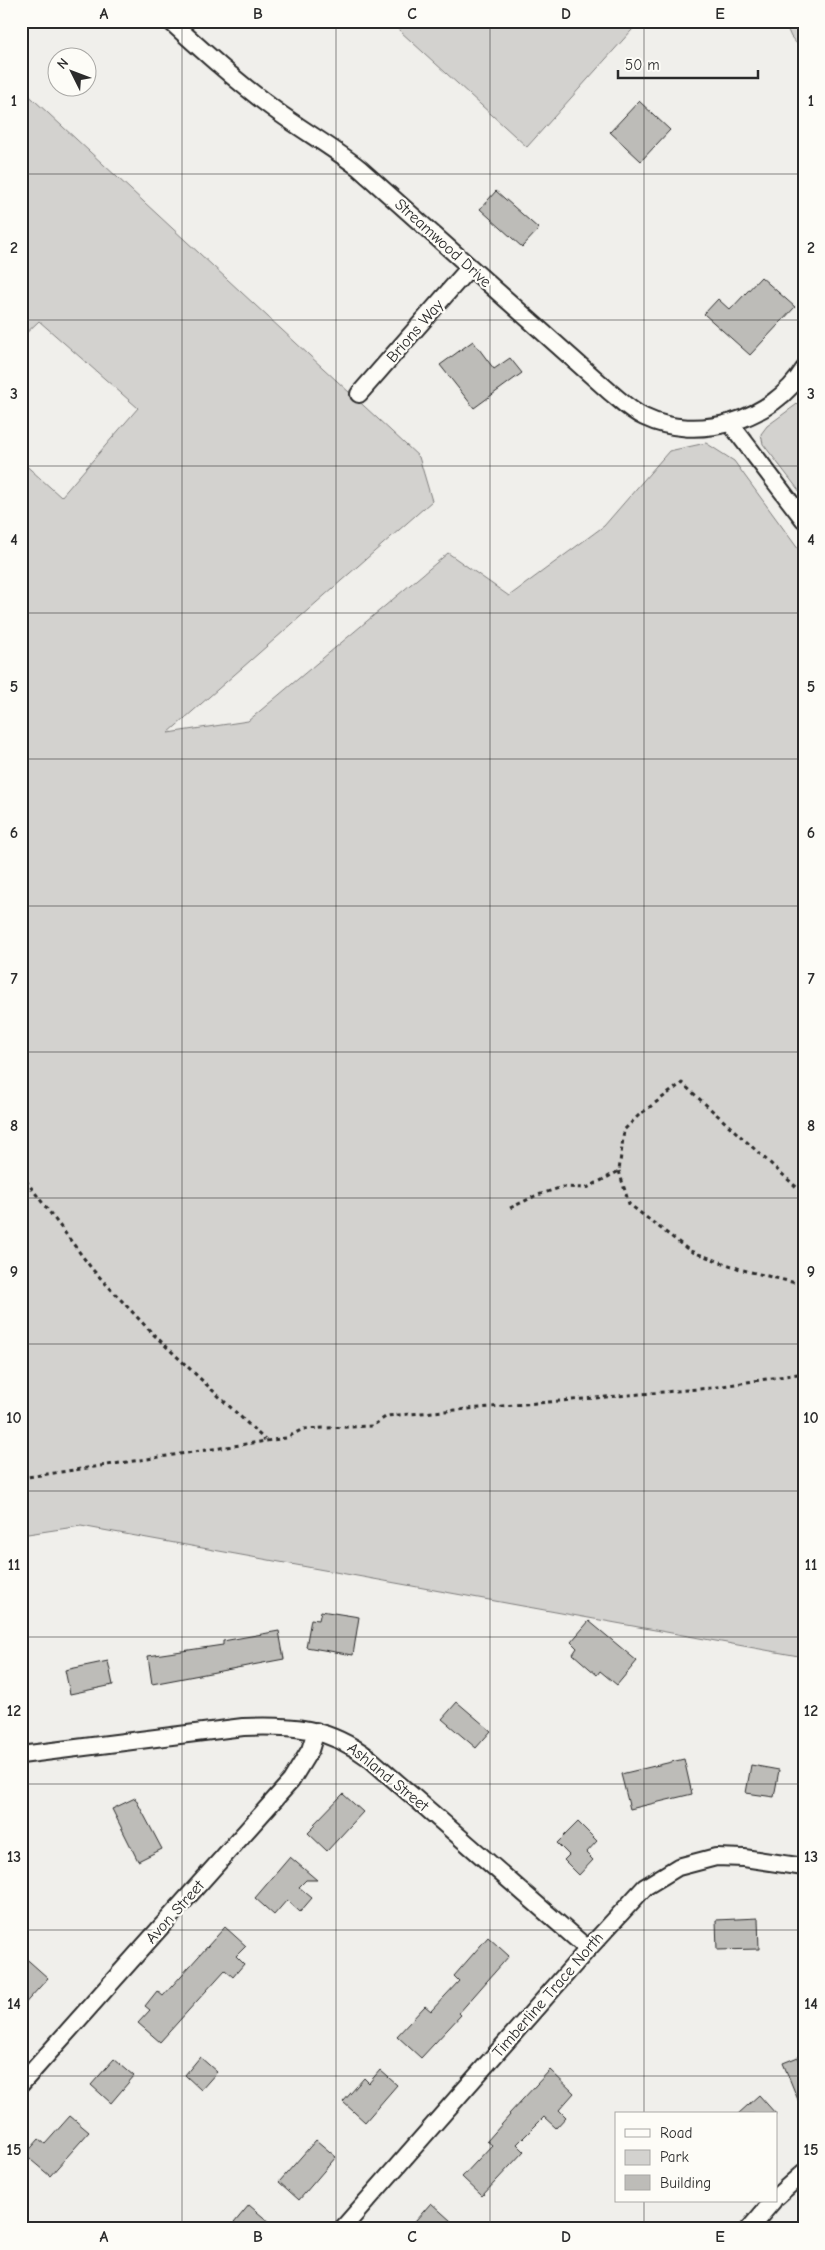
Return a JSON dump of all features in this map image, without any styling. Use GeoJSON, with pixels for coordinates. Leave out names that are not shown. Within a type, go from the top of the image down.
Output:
{"type":"FeatureCollection","features":[{"type":"Feature","properties":{"kind":"street","name":"Streamwood Drive"},"geometry":{"type":"LineString","coordinates":[[170,21],[232,78],[359,168],[628,407],[645,417],[676,427],[707,428],[730,423],[759,411],[778,397],[804,369]]}},
{"type":"Feature","properties":{"kind":"street","name":"Brions Way"},"geometry":{"type":"LineString","coordinates":[[359,394],[470,267]]}},
{"type":"Feature","properties":{"kind":"street"},"geometry":{"type":"LineString","coordinates":[[730,423],[804,520]]}},
{"type":"Feature","properties":{"kind":"street","name":"Ashland Street"},"geometry":{"type":"LineString","coordinates":[[21,1756],[243,1727],[278,1726],[316,1731],[335,1736],[352,1745],[369,1758],[588,1949]]}},
{"type":"Feature","properties":{"kind":"street","name":"Avon Street"},"geometry":{"type":"LineString","coordinates":[[21,2084],[292,1781],[310,1750],[316,1731]]}},
{"type":"Feature","properties":{"kind":"street","name":"Timberline Trace North"},"geometry":{"type":"LineString","coordinates":[[342,2229],[588,1949],[645,1887],[678,1867],[696,1861],[728,1857],[804,1866]]}},
{"type":"Feature","properties":{"kind":"street"},"geometry":{"type":"LineString","coordinates":[[778,2195],[804,2172]]}},
{"type":"Feature","properties":{"kind":"street"},"geometry":{"type":"LineString","coordinates":[[749,2229],[772,2202]]}},
{"type":"Feature","properties":{"kind":"path"},"geometry":{"type":"LineString","coordinates":[[804,1194],[682,1083],[639,1115],[624,1130],[619,1171],[629,1204],[690,1251],[743,1270],[804,1285]]}},
{"type":"Feature","properties":{"kind":"path"},"geometry":{"type":"LineString","coordinates":[[510,1208],[535,1196],[562,1188],[587,1188],[619,1171]]}},
{"type":"Feature","properties":{"kind":"path"},"geometry":{"type":"LineString","coordinates":[[21,1174],[92,1269],[153,1334],[265,1441]]}},
{"type":"Feature","properties":{"kind":"path"},"geometry":{"type":"LineString","coordinates":[[21,1478],[286,1438],[302,1429],[372,1426],[387,1416],[710,1388],[804,1373]]}},
{"type":"Feature","properties":{"kind":"green space"},"geometry":{"type":"Polygon","coordinates":[[[389,21],[640,21],[527,147],[389,21]]]}},
{"type":"Feature","properties":{"kind":"green space"},"geometry":{"type":"Polygon","coordinates":[[[784,21],[804,21],[804,52],[791,37],[784,21]]]}},
{"type":"Feature","properties":{"kind":"green space"},"geometry":{"type":"Polygon","coordinates":[[[21,88],[419,457],[432,501],[168,733],[248,721],[448,553],[509,596],[604,526],[669,451],[706,443],[734,461],[804,557],[804,1657],[81,1526],[21,1535],[21,461],[61,497],[138,408],[39,321],[21,338],[21,88]]]}},
{"type":"Feature","properties":{"kind":"green space"},"geometry":{"type":"Polygon","coordinates":[[[804,399],[804,497],[763,444],[761,434],[767,426],[804,399]]]}},
{"type":"Feature","properties":{"kind":"building"},"geometry":{"type":"Polygon","coordinates":[[[639,101],[670,130],[641,161],[610,132],[639,101]]]}},
{"type":"Feature","properties":{"kind":"building"},"geometry":{"type":"Polygon","coordinates":[[[496,191],[539,229],[522,247],[480,209],[496,191]]]}},
{"type":"Feature","properties":{"kind":"building"},"geometry":{"type":"Polygon","coordinates":[[[761,277],[795,307],[750,355],[704,314],[718,299],[730,310],[761,277]]]}},
{"type":"Feature","properties":{"kind":"building"},"geometry":{"type":"Polygon","coordinates":[[[473,341],[494,369],[510,358],[522,373],[474,408],[440,365],[473,341]]]}},
{"type":"Feature","properties":{"kind":"building"},"geometry":{"type":"Polygon","coordinates":[[[321,1611],[359,1617],[353,1655],[306,1647],[311,1619],[319,1620],[321,1611]]]}},
{"type":"Feature","properties":{"kind":"building"},"geometry":{"type":"Polygon","coordinates":[[[589,1621],[637,1661],[617,1685],[600,1671],[597,1675],[573,1654],[577,1648],[571,1642],[589,1621]]]}},
{"type":"Feature","properties":{"kind":"building"},"geometry":{"type":"Polygon","coordinates":[[[279,1631],[284,1659],[152,1684],[148,1656],[223,1645],[223,1641],[279,1631]]]}},
{"type":"Feature","properties":{"kind":"building"},"geometry":{"type":"Polygon","coordinates":[[[108,1661],[113,1685],[70,1694],[65,1670],[108,1661]]]}},
{"type":"Feature","properties":{"kind":"building"},"geometry":{"type":"Polygon","coordinates":[[[457,1702],[491,1731],[476,1748],[442,1719],[457,1702]]]}},
{"type":"Feature","properties":{"kind":"building"},"geometry":{"type":"Polygon","coordinates":[[[684,1759],[692,1794],[630,1809],[621,1774],[684,1759]]]}},
{"type":"Feature","properties":{"kind":"building"},"geometry":{"type":"Polygon","coordinates":[[[751,1765],[779,1770],[774,1797],[746,1793],[751,1765]]]}},
{"type":"Feature","properties":{"kind":"building"},"geometry":{"type":"Polygon","coordinates":[[[343,1794],[363,1812],[327,1851],[308,1833],[316,1825],[314,1824],[343,1794]]]}},
{"type":"Feature","properties":{"kind":"building"},"geometry":{"type":"Polygon","coordinates":[[[135,1798],[162,1849],[138,1861],[112,1809],[135,1798]]]}},
{"type":"Feature","properties":{"kind":"building"},"geometry":{"type":"Polygon","coordinates":[[[578,1822],[597,1841],[586,1853],[593,1860],[579,1875],[564,1860],[569,1855],[557,1843],[578,1822]]]}},
{"type":"Feature","properties":{"kind":"building"},"geometry":{"type":"Polygon","coordinates":[[[290,1857],[317,1880],[306,1880],[299,1887],[312,1898],[300,1912],[287,1900],[274,1915],[255,1898],[290,1857]]]}},
{"type":"Feature","properties":{"kind":"building"},"geometry":{"type":"Polygon","coordinates":[[[758,1918],[759,1949],[717,1950],[716,1920],[758,1918]]]}},
{"type":"Feature","properties":{"kind":"building"},"geometry":{"type":"Polygon","coordinates":[[[225,1927],[246,1946],[236,1956],[244,1964],[233,1977],[225,1970],[160,2042],[138,2023],[150,2010],[145,2006],[157,1991],[163,1996],[225,1927]]]}},
{"type":"Feature","properties":{"kind":"building"},"geometry":{"type":"Polygon","coordinates":[[[488,1937],[509,1956],[459,2013],[461,2015],[421,2058],[397,2036],[425,2006],[431,2011],[459,1981],[454,1976],[488,1937]]]}},
{"type":"Feature","properties":{"kind":"building"},"geometry":{"type":"Polygon","coordinates":[[[21,1954],[48,1978],[21,2008],[21,1954]]]}},
{"type":"Feature","properties":{"kind":"building"},"geometry":{"type":"Polygon","coordinates":[[[200,2057],[217,2072],[201,2090],[185,2075],[200,2057]]]}},
{"type":"Feature","properties":{"kind":"building"},"geometry":{"type":"Polygon","coordinates":[[[798,2057],[804,2070],[803,2112],[783,2063],[798,2057]]]}},
{"type":"Feature","properties":{"kind":"building"},"geometry":{"type":"Polygon","coordinates":[[[114,2059],[134,2076],[111,2103],[91,2085],[114,2059]]]}},
{"type":"Feature","properties":{"kind":"building"},"geometry":{"type":"Polygon","coordinates":[[[380,2070],[397,2085],[365,2122],[343,2102],[364,2078],[369,2083],[380,2070]]]}},
{"type":"Feature","properties":{"kind":"building"},"geometry":{"type":"Polygon","coordinates":[[[550,2070],[574,2093],[559,2110],[566,2117],[556,2128],[544,2117],[517,2144],[524,2151],[482,2196],[462,2177],[492,2145],[487,2141],[509,2114],[550,2070]]]}},
{"type":"Feature","properties":{"kind":"building"},"geometry":{"type":"Polygon","coordinates":[[[759,2095],[774,2112],[740,2112],[759,2095]]]}},
{"type":"Feature","properties":{"kind":"building"},"geometry":{"type":"Polygon","coordinates":[[[70,2116],[89,2132],[50,2176],[25,2155],[39,2139],[45,2144],[70,2116]]]}},
{"type":"Feature","properties":{"kind":"building"},"geometry":{"type":"Polygon","coordinates":[[[316,2140],[336,2157],[299,2200],[279,2182],[316,2140]]]}},
{"type":"Feature","properties":{"kind":"building"},"geometry":{"type":"Polygon","coordinates":[[[431,2203],[451,2221],[444,2229],[408,2229],[431,2203]]]}},
{"type":"Feature","properties":{"kind":"building"},"geometry":{"type":"Polygon","coordinates":[[[249,2205],[277,2229],[229,2229],[249,2205]]]}}]}
